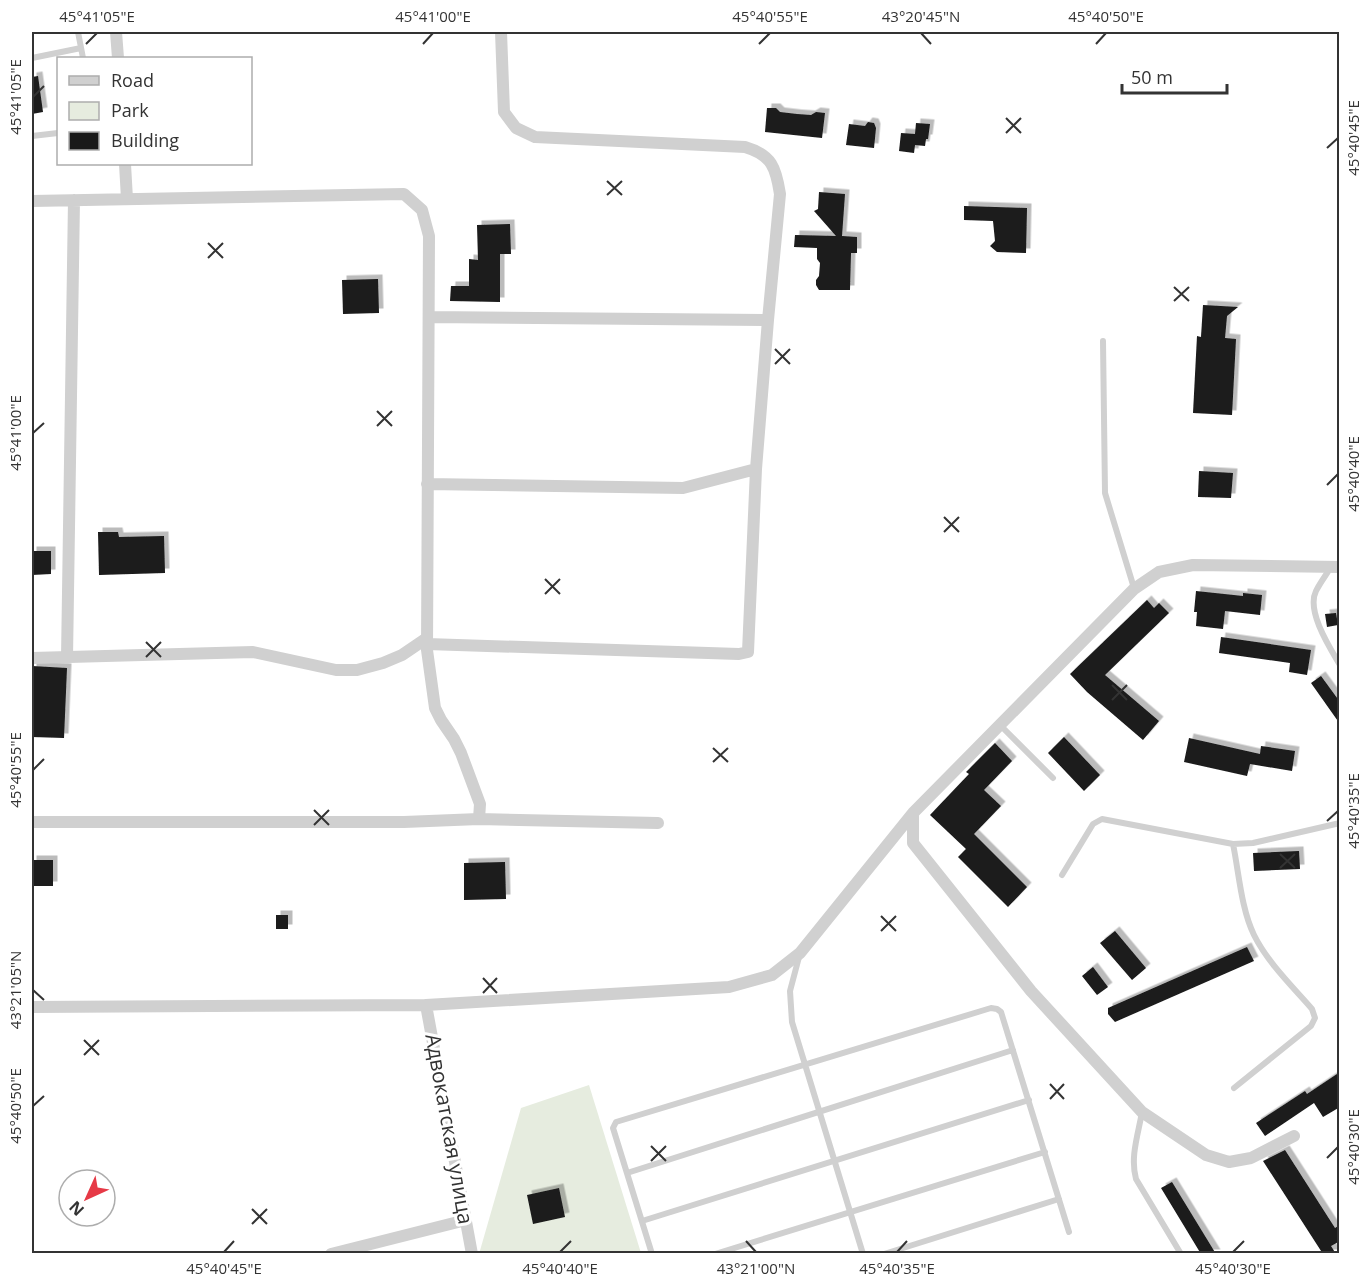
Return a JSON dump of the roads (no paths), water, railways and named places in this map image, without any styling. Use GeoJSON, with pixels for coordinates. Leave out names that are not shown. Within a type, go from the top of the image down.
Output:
{"type":"FeatureCollection","features":[{"type":"Feature","properties":{"kind":"street"},"geometry":{"type":"LineString","coordinates":[[116,32],[118,57]]}},
{"type":"Feature","properties":{"kind":"street"},"geometry":{"type":"LineString","coordinates":[[32,658],[253,652],[336,670],[357,670],[383,663],[427,641],[739,654],[748,652],[756,469],[780,194],[772,163],[761,152],[745,147],[536,137],[516,128],[504,112],[501,32]]}},
{"type":"Feature","properties":{"kind":"street"},"geometry":{"type":"LineString","coordinates":[[125,165],[127,199]]}},
{"type":"Feature","properties":{"kind":"street"},"geometry":{"type":"LineString","coordinates":[[32,201],[404,194],[422,210],[429,236],[427,641],[435,708],[461,753],[480,804],[479,819]]}},
{"type":"Feature","properties":{"kind":"street"},"geometry":{"type":"LineString","coordinates":[[67,658],[74,200]]}},
{"type":"Feature","properties":{"kind":"street"},"geometry":{"type":"LineString","coordinates":[[429,317],[768,320]]}},
{"type":"Feature","properties":{"kind":"street"},"geometry":{"type":"LineString","coordinates":[[427,484],[683,488],[756,469]]}},
{"type":"Feature","properties":{"kind":"street"},"geometry":{"type":"LineString","coordinates":[[32,1007],[426,1005],[729,987],[772,975],[800,953],[913,813],[1134,589],[1159,572],[1193,565],[1335,567]]}},
{"type":"Feature","properties":{"kind":"street"},"geometry":{"type":"LineString","coordinates":[[913,813],[913,843],[1031,991],[1142,1112],[1206,1155],[1229,1162],[1251,1158],[1294,1136]]}},
{"type":"Feature","properties":{"kind":"street"},"geometry":{"type":"LineString","coordinates":[[32,822],[404,822],[479,819],[658,823]]}},
{"type":"Feature","properties":{"kind":"street","name":"Адвокатская улица"},"geometry":{"type":"LineString","coordinates":[[426,1005],[472,1254]]}},
{"type":"Feature","properties":{"kind":"street"},"geometry":{"type":"LineString","coordinates":[[331,1254],[466,1220]]}},
{"type":"Feature","properties":{"kind":"lane"},"geometry":{"type":"LineString","coordinates":[[78,32],[83,57]]}},
{"type":"Feature","properties":{"kind":"lane"},"geometry":{"type":"LineString","coordinates":[[32,58],[81,48]]}},
{"type":"Feature","properties":{"kind":"lane"},"geometry":{"type":"LineString","coordinates":[[32,136],[57,133]]}},
{"type":"Feature","properties":{"kind":"lane"},"geometry":{"type":"LineString","coordinates":[[1103,341],[1106,493],[1134,589]]}},
{"type":"Feature","properties":{"kind":"lane"},"geometry":{"type":"LineString","coordinates":[[1335,567],[1314,593],[1314,607],[1320,627],[1340,665]]}},
{"type":"Feature","properties":{"kind":"lane"},"geometry":{"type":"LineString","coordinates":[[1000,725],[1053,778]]}},
{"type":"Feature","properties":{"kind":"lane"},"geometry":{"type":"LineString","coordinates":[[1062,875],[1094,824],[1102,819],[1233,844],[1253,843],[1340,823]]}},
{"type":"Feature","properties":{"kind":"lane"},"geometry":{"type":"LineString","coordinates":[[1233,844],[1244,902],[1254,935],[1277,968],[1312,1009],[1315,1018],[1311,1026],[1234,1088]]}},
{"type":"Feature","properties":{"kind":"lane"},"geometry":{"type":"LineString","coordinates":[[800,953],[790,991],[792,1022],[863,1254]]}},
{"type":"Feature","properties":{"kind":"lane"},"geometry":{"type":"LineString","coordinates":[[652,1254],[613,1128],[616,1122],[991,1008],[1001,1012],[1069,1232]]}},
{"type":"Feature","properties":{"kind":"lane"},"geometry":{"type":"LineString","coordinates":[[627,1173],[1013,1050]]}},
{"type":"Feature","properties":{"kind":"lane"},"geometry":{"type":"LineString","coordinates":[[642,1221],[1029,1100]]}},
{"type":"Feature","properties":{"kind":"lane"},"geometry":{"type":"LineString","coordinates":[[1142,1112],[1133,1156],[1136,1179],[1181,1254]]}},
{"type":"Feature","properties":{"kind":"lane"},"geometry":{"type":"LineString","coordinates":[[715,1254],[1045,1152]]}},
{"type":"Feature","properties":{"kind":"lane"},"geometry":{"type":"LineString","coordinates":[[884,1254],[1059,1199]]}}]}
